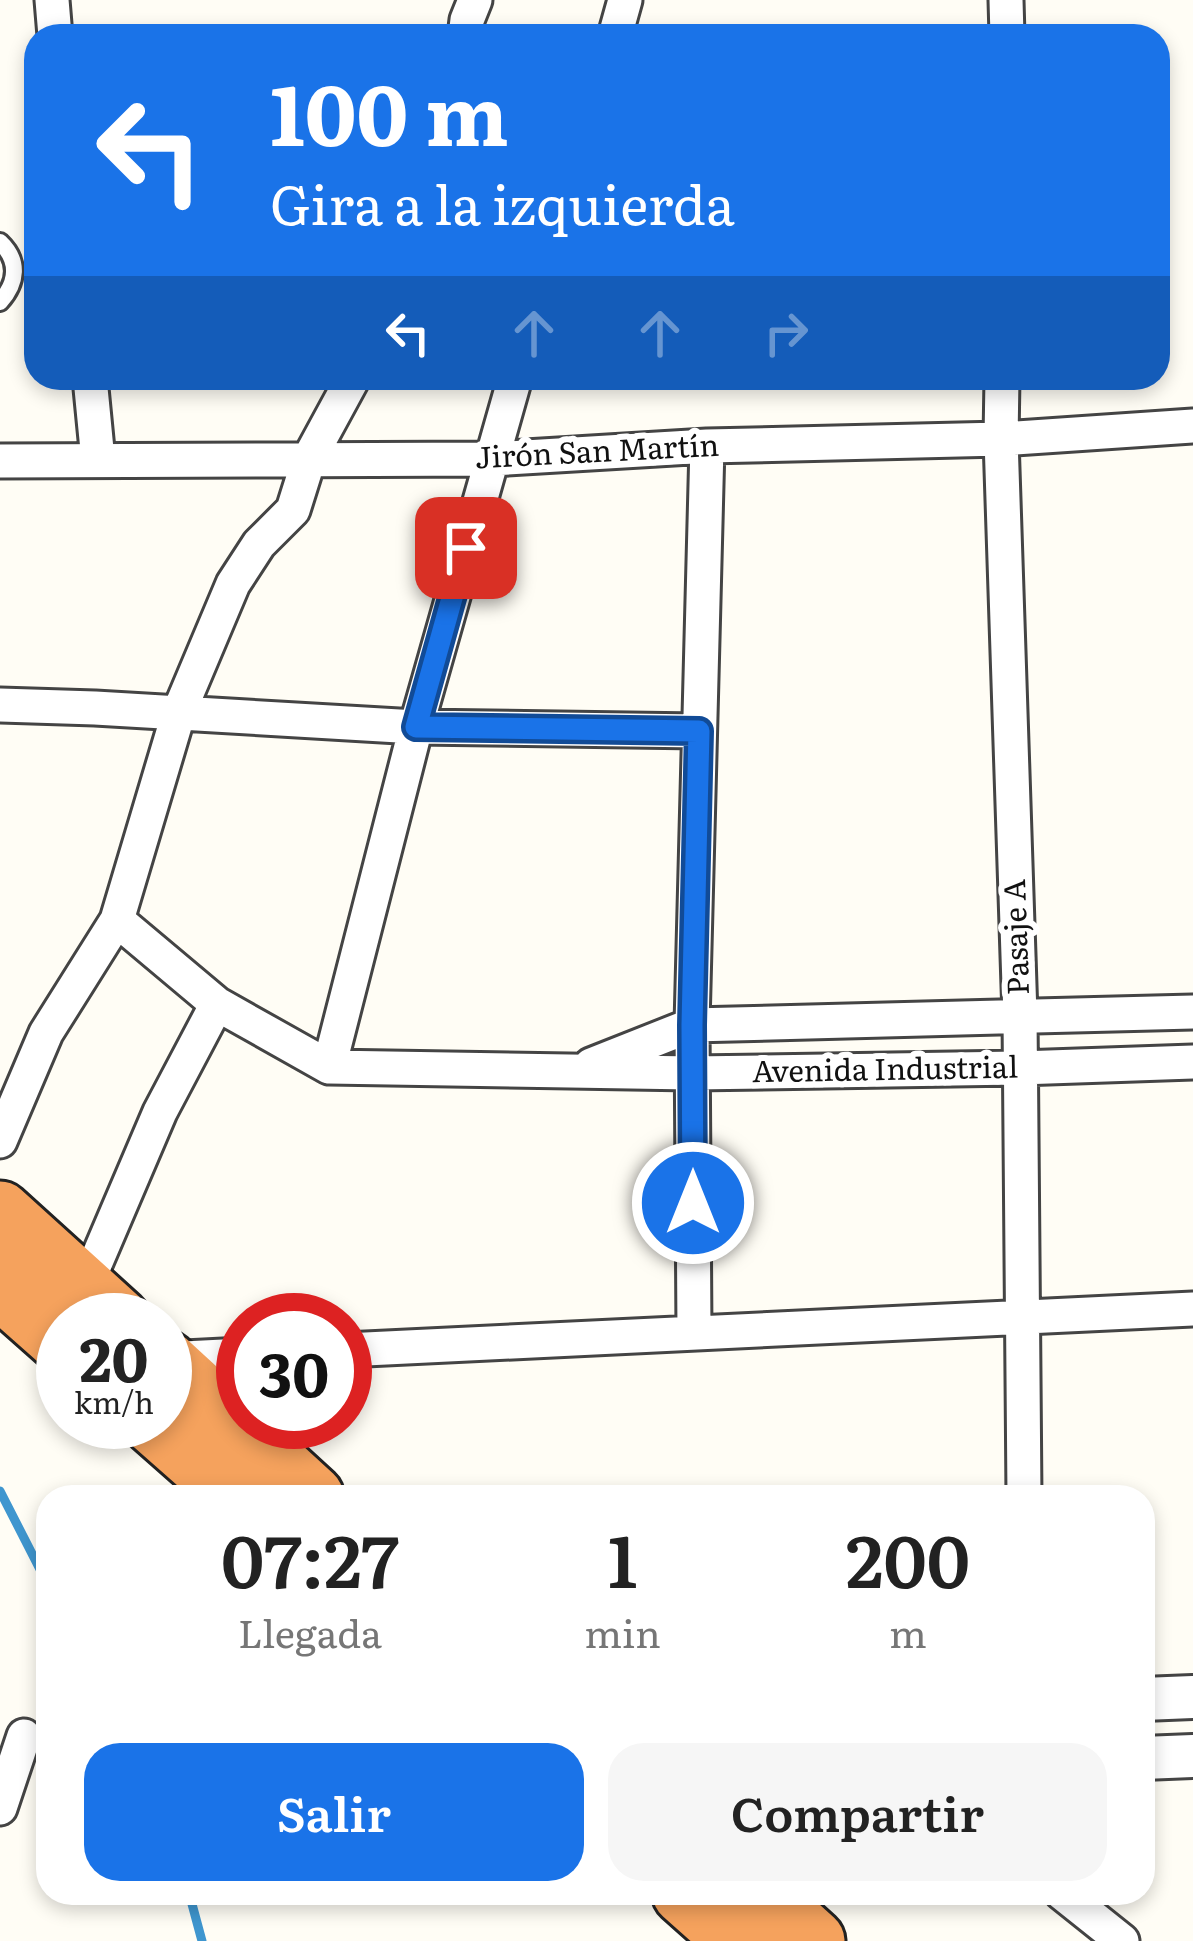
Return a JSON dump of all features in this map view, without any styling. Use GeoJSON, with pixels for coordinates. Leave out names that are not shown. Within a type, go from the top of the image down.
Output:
{"type":"FeatureCollection","features":[{"type":"Feature","properties":{"kind":"highway"},"geometry":{"type":"LineString","coordinates":[[0,1213],[68,1293]]}},
{"type":"Feature","properties":{"kind":"highway"},"geometry":{"type":"LineString","coordinates":[[0,1286],[36,1299]]}},
{"type":"Feature","properties":{"kind":"highway"},"geometry":{"type":"LineString","coordinates":[[192,1385],[299,1485]]}},
{"type":"Feature","properties":{"kind":"highway"},"geometry":{"type":"LineString","coordinates":[[184,1449],[224,1485]]}},
{"type":"Feature","properties":{"kind":"highway"},"geometry":{"type":"LineString","coordinates":[[698,1905],[738,1941]]}},
{"type":"Feature","properties":{"kind":"highway"},"geometry":{"type":"LineString","coordinates":[[773,1905],[813,1941]]}},
{"type":"Feature","properties":{"kind":"street"},"geometry":{"type":"LineString","coordinates":[[91,390],[98,460]]}},
{"type":"Feature","properties":{"kind":"street"},"geometry":{"type":"LineString","coordinates":[[0,1141],[46,1033],[117,920],[179,712],[233,584],[259,544],[293,510],[309,459],[346,390]]}},
{"type":"Feature","properties":{"kind":"street"},"geometry":{"type":"LineString","coordinates":[[329,1067],[416,727],[512,390]]}},
{"type":"Feature","properties":{"kind":"street","name":"Pasaje A"},"geometry":{"type":"LineString","coordinates":[[1002,390],[1020,1016],[1024,1485]]}},
{"type":"Feature","properties":{"kind":"street","name":"Jirón San Martín"},"geometry":{"type":"LineString","coordinates":[[0,461],[492,459],[706,446],[1000,439],[1193,426]]}},
{"type":"Feature","properties":{"kind":"street"},"geometry":{"type":"LineString","coordinates":[[694,1333],[692,1025],[706,446]]}},
{"type":"Feature","properties":{"kind":"street"},"geometry":{"type":"LineString","coordinates":[[0,705],[416,727],[699,731]]}},
{"type":"Feature","properties":{"kind":"street","name":"Avenida Industrial"},"geometry":{"type":"LineString","coordinates":[[117,920],[217,1004],[329,1067],[692,1073],[1193,1062]]}},
{"type":"Feature","properties":{"kind":"street"},"geometry":{"type":"LineString","coordinates":[[96,1293],[160,1112],[217,1004]]}},
{"type":"Feature","properties":{"kind":"street","name":"Avenida Industrial"},"geometry":{"type":"LineString","coordinates":[[577,1071],[692,1025],[1193,1012]]}},
{"type":"Feature","properties":{"kind":"street"},"geometry":{"type":"LineString","coordinates":[[372,1349],[1193,1309]]}},
{"type":"Feature","properties":{"kind":"street"},"geometry":{"type":"LineString","coordinates":[[1155,1699],[1193,1697]]}},
{"type":"Feature","properties":{"kind":"street"},"geometry":{"type":"LineString","coordinates":[[0,1808],[25,1736]]}},
{"type":"Feature","properties":{"kind":"street"},"geometry":{"type":"LineString","coordinates":[[1155,1758],[1193,1756]]}},
{"type":"Feature","properties":{"kind":"street"},"geometry":{"type":"LineString","coordinates":[[1077,1905],[1122,1941]]}},
{"type":"Feature","properties":{"kind":"lane"},"geometry":{"type":"LineString","coordinates":[[0,242],[14,262],[15,277],[0,302]]}},
{"type":"Feature","properties":{"kind":"waterway"},"geometry":{"type":"LineString","coordinates":[[0,1491],[36,1562]]}},
{"type":"Feature","properties":{"kind":"waterway"},"geometry":{"type":"LineString","coordinates":[[192,1905],[202,1941]]}},
{"type":"Feature","properties":{"kind":"route"},"geometry":{"type":"LineString","coordinates":[[466,548],[416,727],[699,731],[693,1203]]}}]}
